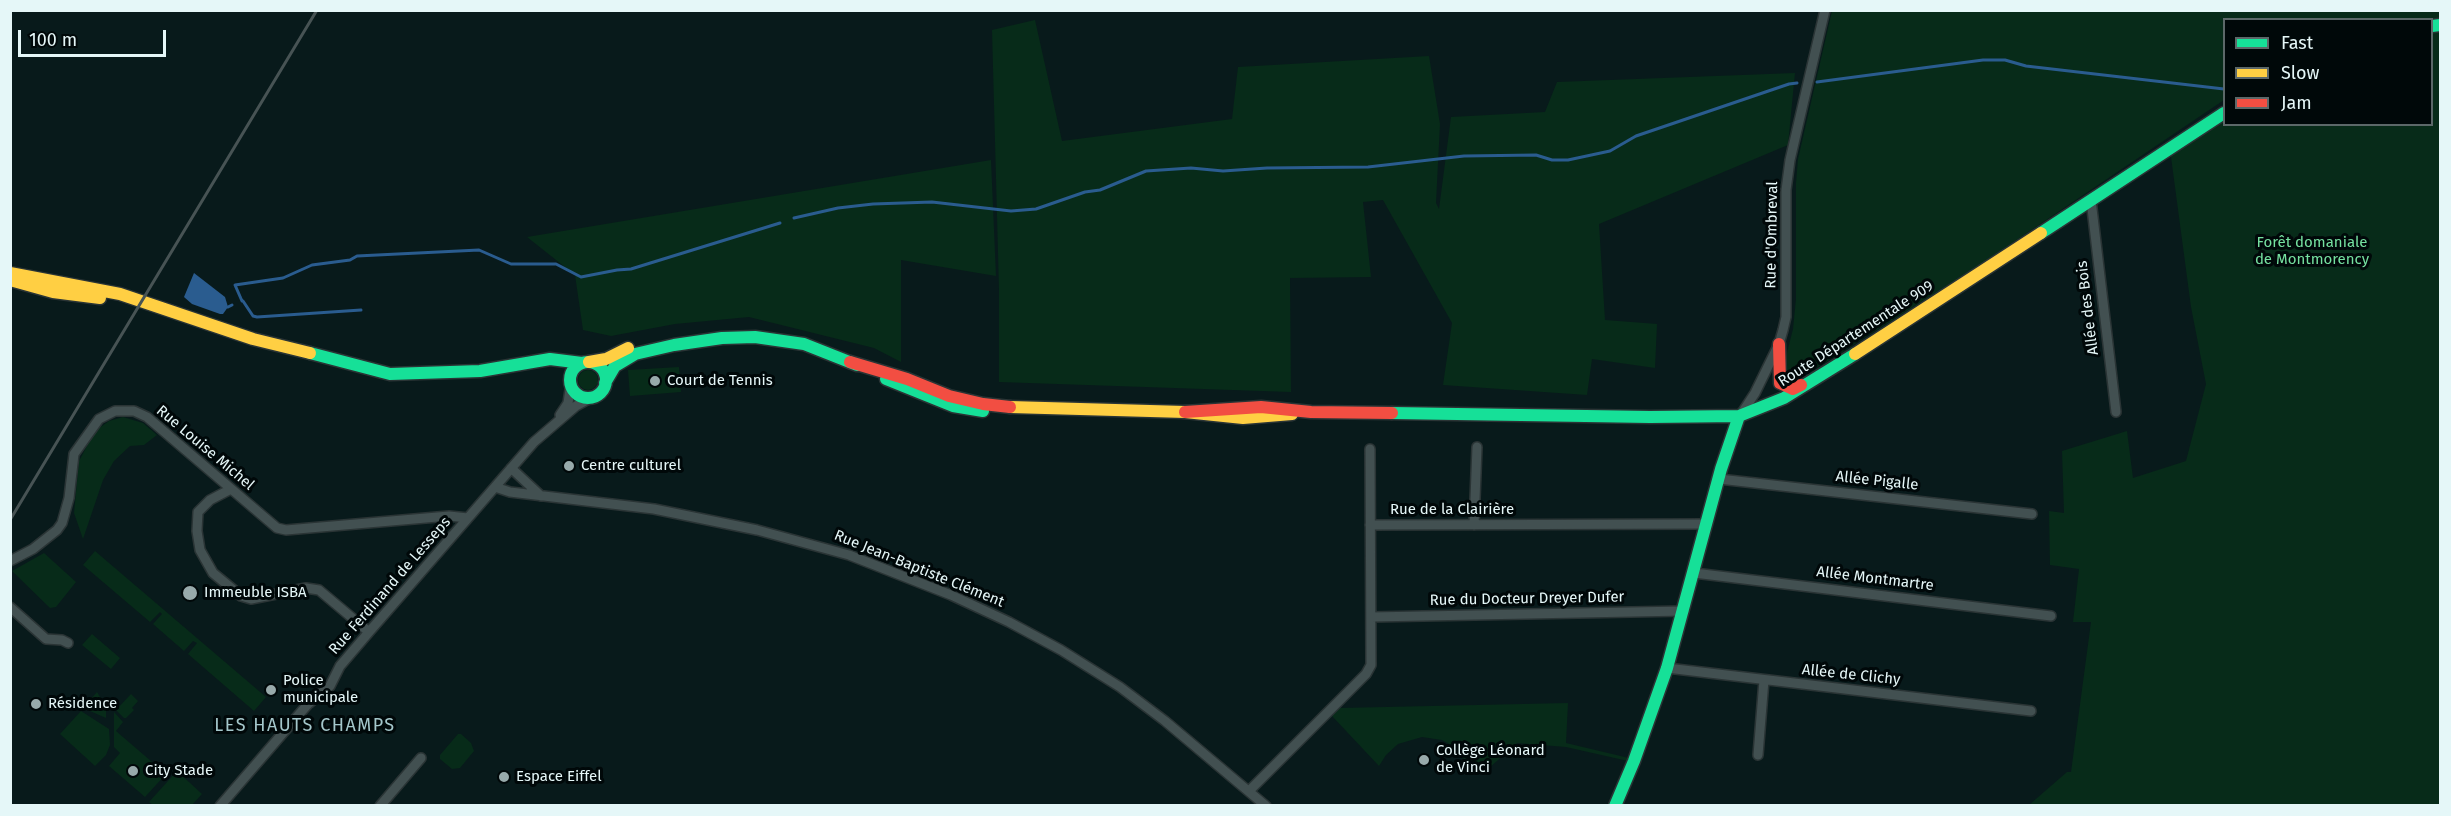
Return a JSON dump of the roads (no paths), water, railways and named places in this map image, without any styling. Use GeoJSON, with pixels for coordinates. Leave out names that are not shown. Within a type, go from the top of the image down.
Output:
{"type":"FeatureCollection","features":[{"type":"Feature","properties":{"kind":"main road","name":"Route Départementale 909"},"geometry":{"type":"LineString","coordinates":[[674,345],[737,337],[774,339],[804,344],[907,379],[949,396],[983,404],[1026,408],[1185,412],[1253,407],[1311,412],[1650,417],[1739,416],[1784,398],[1821,376],[2223,114]]}},
{"type":"Feature","properties":{"kind":"main road"},"geometry":{"type":"LineString","coordinates":[[10,273],[111,292],[253,339],[377,372],[406,374],[463,372],[558,359],[586,363],[603,370],[605,383]]}},
{"type":"Feature","properties":{"kind":"main road"},"geometry":{"type":"LineString","coordinates":[[10,280],[53,292],[148,305]]}},
{"type":"Feature","properties":{"kind":"main road"},"geometry":{"type":"LineString","coordinates":[[1779,344],[1778,378],[1785,387],[1793,389],[1821,376]]}},
{"type":"Feature","properties":{"kind":"main road"},"geometry":{"type":"LineString","coordinates":[[521,364],[553,366],[566,373],[579,395],[588,398],[599,393],[610,372],[622,360],[645,350],[674,345]]}},
{"type":"Feature","properties":{"kind":"main road"},"geometry":{"type":"LineString","coordinates":[[570,383],[573,370],[586,363],[606,359],[637,346],[674,345]]}},
{"type":"Feature","properties":{"kind":"main road"},"geometry":{"type":"LineString","coordinates":[[1615,806],[1634,761],[1667,668],[1719,479],[1739,416]]}},
{"type":"Feature","properties":{"kind":"street","name":"Rue d'Ombreval"},"geometry":{"type":"LineString","coordinates":[[1739,416],[1755,393],[1779,344],[1786,316],[1786,190],[1790,160],[1825,10]]}},
{"type":"Feature","properties":{"kind":"street","name":"Allée des Bois"},"geometry":{"type":"LineString","coordinates":[[2091,200],[2116,412]]}},
{"type":"Feature","properties":{"kind":"street"},"geometry":{"type":"LineString","coordinates":[[548,428],[565,408],[570,393],[570,383]]}},
{"type":"Feature","properties":{"kind":"street","name":"Rue Ferdinand de Lesseps"},"geometry":{"type":"LineString","coordinates":[[220,806],[308,704],[330,686],[340,666],[511,468],[548,428],[581,402],[594,396]]}},
{"type":"Feature","properties":{"kind":"street","name":"Rue Louise Michel"},"geometry":{"type":"LineString","coordinates":[[10,561],[40,544],[62,523],[69,498],[74,454],[93,425],[115,411],[134,411],[147,417],[277,528],[286,530],[459,516],[468,518]]}},
{"type":"Feature","properties":{"kind":"street"},"geometry":{"type":"LineString","coordinates":[[1474,525],[1477,447]]}},
{"type":"Feature","properties":{"kind":"street"},"geometry":{"type":"LineString","coordinates":[[1370,449],[1370,525]]}},
{"type":"Feature","properties":{"kind":"street"},"geometry":{"type":"LineString","coordinates":[[511,468],[541,496]]}},
{"type":"Feature","properties":{"kind":"street","name":"Allée Pigalle"},"geometry":{"type":"LineString","coordinates":[[1719,479],[2032,514]]}},
{"type":"Feature","properties":{"kind":"street","name":"Rue Jean-Baptiste Clément"},"geometry":{"type":"LineString","coordinates":[[495,487],[510,492],[633,506],[767,532],[849,555],[951,595],[1010,622],[1061,650],[1120,687],[1266,806]]}},
{"type":"Feature","properties":{"kind":"street"},"geometry":{"type":"LineString","coordinates":[[231,489],[200,508],[197,531],[205,561],[213,573],[232,590],[251,599],[312,588],[319,590],[369,632]]}},
{"type":"Feature","properties":{"kind":"street","name":"Rue Louise Michel"},"geometry":{"type":"LineString","coordinates":[[428,518],[448,523],[457,531]]}},
{"type":"Feature","properties":{"kind":"street","name":"Rue de la Clairière"},"geometry":{"type":"LineString","coordinates":[[1249,791],[1369,670],[1372,659],[1370,525],[1707,524]]}},
{"type":"Feature","properties":{"kind":"street","name":"Allée Montmartre"},"geometry":{"type":"LineString","coordinates":[[1695,573],[2051,616]]}},
{"type":"Feature","properties":{"kind":"street"},"geometry":{"type":"LineString","coordinates":[[10,608],[46,639],[62,640],[68,643]]}},
{"type":"Feature","properties":{"kind":"street","name":"Rue du Docteur Dreyer Dufer"},"geometry":{"type":"LineString","coordinates":[[1371,616],[1684,611]]}},
{"type":"Feature","properties":{"kind":"street","name":"Allée de Clichy"},"geometry":{"type":"LineString","coordinates":[[1667,668],[2031,711]]}},
{"type":"Feature","properties":{"kind":"street"},"geometry":{"type":"LineString","coordinates":[[1758,755],[1764,680]]}},
{"type":"Feature","properties":{"kind":"street"},"geometry":{"type":"LineString","coordinates":[[380,806],[421,758]]}},
{"type":"Feature","properties":{"kind":"water"},"geometry":{"type":"Polygon","coordinates":[[[194,273],[225,297],[228,307],[223,314],[192,304],[184,297],[194,273]]]}},
{"type":"Feature","properties":{"kind":"waterway"},"geometry":{"type":"LineString","coordinates":[[1817,82],[1983,60],[2005,60],[2026,66],[2223,89]]}},
{"type":"Feature","properties":{"kind":"waterway"},"geometry":{"type":"LineString","coordinates":[[794,218],[838,208],[873,204],[932,202],[1011,211],[1036,209],[1085,192],[1100,190],[1146,171],[1191,168],[1223,171],[1368,167],[1464,156],[1536,155],[1552,160],[1568,160],[1610,151],[1636,136],[1797,83]]}},
{"type":"Feature","properties":{"kind":"waterway"},"geometry":{"type":"LineString","coordinates":[[242,301],[235,285],[283,278],[312,265],[350,260],[357,256],[479,250],[511,264],[556,264],[581,277],[631,269],[780,223]]}},
{"type":"Feature","properties":{"kind":"waterway"},"geometry":{"type":"LineString","coordinates":[[243,301],[253,316],[257,317],[361,310]]}},
{"type":"Feature","properties":{"kind":"waterway"},"geometry":{"type":"LineString","coordinates":[[228,307],[232,305]]}},
{"type":"Feature","properties":{"kind":"railway"},"geometry":{"type":"LineString","coordinates":[[10,520],[317,10]]}},
{"type":"Feature","properties":{"kind":"place","name":"Court de Tennis"},"geometry":{"type":"Point","coordinates":[655,381]}},
{"type":"Feature","properties":{"kind":"place","name":"Centre culturel"},"geometry":{"type":"Point","coordinates":[569,466]}},
{"type":"Feature","properties":{"kind":"place","name":"Immeuble ISBA"},"geometry":{"type":"Point","coordinates":[190,593]}},
{"type":"Feature","properties":{"kind":"place","name":"Police municipale"},"geometry":{"type":"Point","coordinates":[271,690]}},
{"type":"Feature","properties":{"kind":"place","name":"Résidence"},"geometry":{"type":"Point","coordinates":[36,704]}},
{"type":"Feature","properties":{"kind":"place","name":"Collège Léonard de Vinci"},"geometry":{"type":"Point","coordinates":[1424,760]}},
{"type":"Feature","properties":{"kind":"place","name":"City Stade"},"geometry":{"type":"Point","coordinates":[133,771]}},
{"type":"Feature","properties":{"kind":"place","name":"Espace Eiffel"},"geometry":{"type":"Point","coordinates":[504,777]}},
{"type":"Feature","properties":{"kind":"district","name":"LES HAUTS CHAMPS"},"geometry":{"type":"Point","coordinates":[305,726]}},
{"type":"Feature","properties":{"kind":"park label","name":"Forêt domaniale de Montmorency"},"geometry":{"type":"Point","coordinates":[2312,252]}}]}
